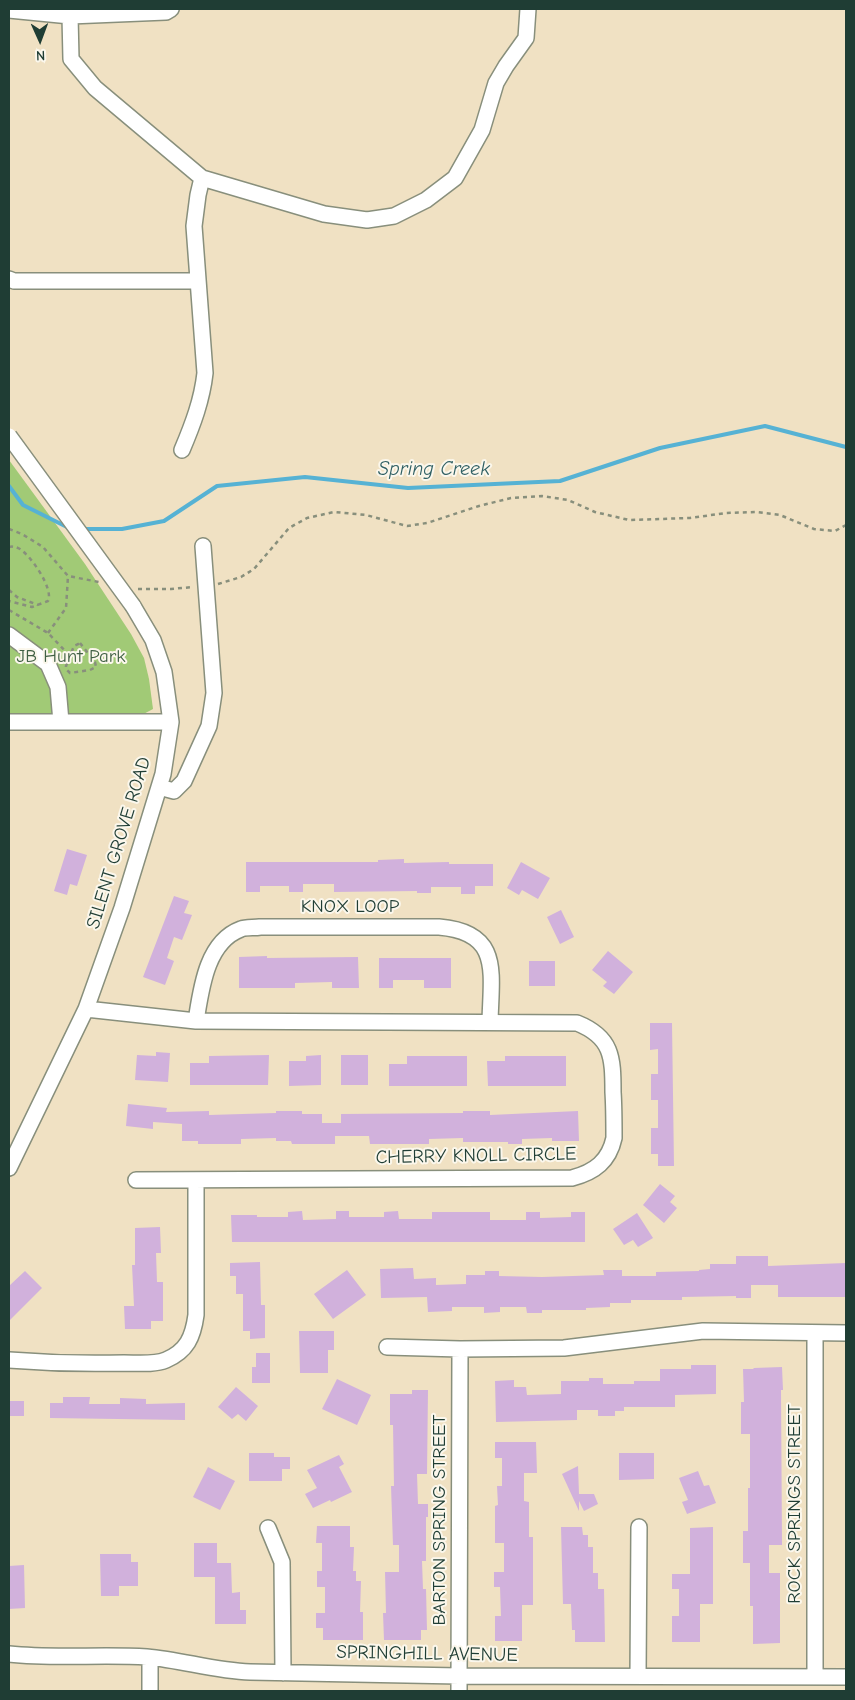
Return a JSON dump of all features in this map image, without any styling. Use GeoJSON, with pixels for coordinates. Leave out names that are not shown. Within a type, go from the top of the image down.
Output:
{"type":"FeatureCollection","features":[{"type":"Feature","properties":{"kind":"street"},"geometry":{"type":"LineString","coordinates":[[9,10],[70,16],[166,12],[171,9]]}},
{"type":"Feature","properties":{"kind":"street"},"geometry":{"type":"LineString","coordinates":[[70,16],[71,59],[95,88],[202,178],[324,214],[367,220],[394,216],[426,200],[455,178],[482,130],[496,83],[526,38],[528,9]]}},
{"type":"Feature","properties":{"kind":"street"},"geometry":{"type":"LineString","coordinates":[[182,450],[193,425],[202,396],[205,373],[194,226],[202,178]]}},
{"type":"Feature","properties":{"kind":"street"},"geometry":{"type":"LineString","coordinates":[[9,280],[198,281]]}},
{"type":"Feature","properties":{"kind":"street","name":"SILENT GROVE ROAD"},"geometry":{"type":"LineString","coordinates":[[9,436],[133,606],[153,640],[164,672],[171,722],[163,774],[122,908],[86,1010],[9,1168]]}},
{"type":"Feature","properties":{"kind":"street"},"geometry":{"type":"LineString","coordinates":[[159,787],[174,791],[184,781],[209,726],[214,693],[203,546]]}},
{"type":"Feature","properties":{"kind":"street"},"geometry":{"type":"LineString","coordinates":[[9,635],[48,664],[58,687],[61,722]]}},
{"type":"Feature","properties":{"kind":"street"},"geometry":{"type":"LineString","coordinates":[[9,722],[171,722]]}},
{"type":"Feature","properties":{"kind":"street","name":"KNOX LOOP"},"geometry":{"type":"LineString","coordinates":[[196,1022],[207,968],[214,952],[227,937],[241,929],[260,927],[439,927],[456,928],[470,933],[485,947],[490,958],[490,1022]]}},
{"type":"Feature","properties":{"kind":"street","name":"CHERRY KNOLL CIRCLE"},"geometry":{"type":"LineString","coordinates":[[86,1010],[196,1022],[577,1023],[598,1034],[607,1047],[613,1062],[614,1138],[611,1150],[597,1167],[584,1175],[572,1178],[136,1180]]}},
{"type":"Feature","properties":{"kind":"street"},"geometry":{"type":"LineString","coordinates":[[9,1360],[49,1363],[145,1363],[165,1361],[181,1351],[191,1340],[196,1315],[196,1180]]}},
{"type":"Feature","properties":{"kind":"street"},"geometry":{"type":"LineString","coordinates":[[387,1347],[460,1349],[564,1348],[703,1331],[846,1332]]}},
{"type":"Feature","properties":{"kind":"street","name":"ROCK SPRINGS STREET"},"geometry":{"type":"LineString","coordinates":[[815,1333],[815,1676]]}},
{"type":"Feature","properties":{"kind":"street","name":"BARTON SPRING STREET"},"geometry":{"type":"LineString","coordinates":[[459,1691],[460,1349]]}},
{"type":"Feature","properties":{"kind":"street"},"geometry":{"type":"LineString","coordinates":[[638,1676],[639,1527]]}},
{"type":"Feature","properties":{"kind":"street"},"geometry":{"type":"LineString","coordinates":[[268,1528],[282,1562],[282,1673]]}},
{"type":"Feature","properties":{"kind":"street","name":"SPRINGHILL AVENUE"},"geometry":{"type":"LineString","coordinates":[[9,1654],[38,1657],[118,1656],[150,1658],[229,1672],[459,1676],[846,1677]]}},
{"type":"Feature","properties":{"kind":"street"},"geometry":{"type":"LineString","coordinates":[[150,1658],[150,1691]]}},
{"type":"Feature","properties":{"kind":"path"},"geometry":{"type":"LineString","coordinates":[[130,589],[171,589],[221,583],[241,577],[254,569],[289,528],[307,518],[334,512],[366,515],[407,526],[428,523],[478,506],[511,498],[542,496],[568,500],[595,512],[629,520],[690,518],[726,513],[756,512],[780,515],[814,529],[835,531],[846,525]]}},
{"type":"Feature","properties":{"kind":"path"},"geometry":{"type":"LineString","coordinates":[[9,529],[22,534],[43,547],[68,576],[104,583]]}},
{"type":"Feature","properties":{"kind":"path"},"geometry":{"type":"LineString","coordinates":[[9,547],[15,546],[23,550],[35,565],[49,590],[50,597],[48,601],[32,607],[9,601]]}},
{"type":"Feature","properties":{"kind":"path"},"geometry":{"type":"LineString","coordinates":[[48,633],[66,608],[68,576]]}},
{"type":"Feature","properties":{"kind":"path"},"geometry":{"type":"LineString","coordinates":[[9,590],[17,597],[38,605]]}},
{"type":"Feature","properties":{"kind":"path"},"geometry":{"type":"LineString","coordinates":[[9,610],[48,633],[70,656]]}},
{"type":"Feature","properties":{"kind":"path"},"geometry":{"type":"LineString","coordinates":[[80,643],[95,662],[96,667],[90,670],[70,673],[66,669],[70,656],[74,646],[80,643]]}},
{"type":"Feature","properties":{"kind":"green space","name":"JB Hunt Park"},"geometry":{"type":"Polygon","coordinates":[[[9,460],[85,564],[131,634],[144,658],[153,709],[136,718],[63,720],[9,715],[9,460]]]}},
{"type":"Feature","properties":{"kind":"building"},"geometry":{"type":"Polygon","coordinates":[[[67,849],[87,855],[77,886],[70,884],[67,895],[54,891],[67,849]]]}},
{"type":"Feature","properties":{"kind":"building"},"geometry":{"type":"Polygon","coordinates":[[[404,859],[404,863],[449,862],[449,864],[493,864],[493,886],[475,886],[475,894],[461,894],[461,887],[431,887],[431,893],[417,893],[417,891],[334,892],[334,884],[303,884],[303,892],[289,892],[289,886],[260,886],[260,892],[246,892],[246,862],[378,862],[378,860],[404,859]]]}},
{"type":"Feature","properties":{"kind":"building"},"geometry":{"type":"Polygon","coordinates":[[[521,862],[550,878],[538,899],[522,890],[519,895],[507,888],[521,862]]]}},
{"type":"Feature","properties":{"kind":"building"},"geometry":{"type":"Polygon","coordinates":[[[174,896],[189,901],[184,913],[192,915],[182,940],[174,937],[167,958],[174,961],[165,985],[143,977],[174,896]]]}},
{"type":"Feature","properties":{"kind":"building"},"geometry":{"type":"Polygon","coordinates":[[[561,910],[574,937],[560,944],[547,917],[561,910]]]}},
{"type":"Feature","properties":{"kind":"building"},"geometry":{"type":"Polygon","coordinates":[[[608,951],[633,972],[614,994],[603,986],[607,982],[592,970],[608,951]]]}},
{"type":"Feature","properties":{"kind":"building"},"geometry":{"type":"Polygon","coordinates":[[[267,956],[267,958],[358,957],[359,988],[332,988],[332,982],[295,983],[295,988],[239,988],[239,957],[267,956]]]}},
{"type":"Feature","properties":{"kind":"building"},"geometry":{"type":"Polygon","coordinates":[[[379,958],[451,958],[451,988],[424,988],[424,980],[393,980],[393,988],[379,988],[379,958]]]}},
{"type":"Feature","properties":{"kind":"building"},"geometry":{"type":"Polygon","coordinates":[[[529,961],[555,961],[555,986],[529,986],[529,961]]]}},
{"type":"Feature","properties":{"kind":"building"},"geometry":{"type":"Polygon","coordinates":[[[650,1023],[672,1023],[674,1166],[658,1166],[658,1154],[651,1154],[651,1128],[658,1128],[658,1100],[651,1100],[651,1074],[658,1074],[658,1049],[650,1050],[650,1023]]]}},
{"type":"Feature","properties":{"kind":"building"},"geometry":{"type":"Polygon","coordinates":[[[156,1052],[170,1053],[168,1082],[135,1080],[137,1055],[156,1056],[156,1052]]]}},
{"type":"Feature","properties":{"kind":"building"},"geometry":{"type":"Polygon","coordinates":[[[269,1055],[268,1085],[190,1085],[190,1063],[209,1063],[209,1056],[269,1055]]]}},
{"type":"Feature","properties":{"kind":"building"},"geometry":{"type":"Polygon","coordinates":[[[321,1055],[321,1085],[289,1086],[289,1061],[306,1061],[306,1056],[321,1055]]]}},
{"type":"Feature","properties":{"kind":"building"},"geometry":{"type":"Polygon","coordinates":[[[341,1055],[368,1055],[368,1085],[341,1085],[341,1055]]]}},
{"type":"Feature","properties":{"kind":"building"},"geometry":{"type":"Polygon","coordinates":[[[407,1056],[467,1056],[467,1086],[389,1086],[389,1064],[407,1064],[407,1056]]]}},
{"type":"Feature","properties":{"kind":"building"},"geometry":{"type":"Polygon","coordinates":[[[505,1056],[566,1056],[566,1086],[488,1086],[487,1061],[505,1061],[505,1056]]]}},
{"type":"Feature","properties":{"kind":"building"},"geometry":{"type":"Polygon","coordinates":[[[128,1104],[167,1108],[166,1112],[209,1111],[209,1115],[302,1111],[302,1114],[322,1114],[322,1123],[341,1123],[341,1114],[490,1111],[490,1115],[578,1111],[579,1141],[552,1141],[552,1138],[522,1139],[522,1144],[508,1144],[508,1142],[463,1142],[463,1138],[429,1139],[429,1144],[370,1144],[369,1136],[335,1136],[335,1144],[292,1144],[291,1141],[276,1141],[276,1138],[241,1139],[241,1144],[198,1144],[198,1141],[182,1141],[182,1124],[153,1122],[153,1129],[126,1126],[128,1104]]]}},
{"type":"Feature","properties":{"kind":"building"},"geometry":{"type":"Polygon","coordinates":[[[660,1184],[675,1196],[670,1202],[677,1208],[664,1223],[643,1205],[660,1184]]]}},
{"type":"Feature","properties":{"kind":"building"},"geometry":{"type":"Polygon","coordinates":[[[302,1211],[303,1220],[336,1219],[336,1211],[349,1211],[349,1217],[384,1217],[384,1212],[398,1211],[399,1219],[432,1219],[432,1212],[490,1212],[490,1220],[526,1220],[526,1212],[540,1212],[540,1218],[571,1217],[571,1212],[585,1212],[585,1242],[232,1242],[231,1215],[288,1217],[288,1212],[302,1211]]]}},
{"type":"Feature","properties":{"kind":"building"},"geometry":{"type":"Polygon","coordinates":[[[637,1213],[653,1238],[638,1247],[633,1240],[624,1245],[613,1229],[637,1213]]]}},
{"type":"Feature","properties":{"kind":"building"},"geometry":{"type":"Polygon","coordinates":[[[160,1227],[161,1253],[156,1253],[157,1282],[163,1282],[163,1321],[151,1321],[151,1329],[125,1329],[124,1306],[134,1306],[132,1265],[135,1265],[135,1228],[160,1227]]]}},
{"type":"Feature","properties":{"kind":"building"},"geometry":{"type":"Polygon","coordinates":[[[736,1256],[768,1256],[768,1266],[846,1263],[846,1297],[778,1297],[778,1285],[751,1285],[751,1298],[736,1298],[736,1296],[682,1297],[682,1300],[631,1300],[631,1303],[610,1303],[610,1307],[586,1308],[586,1310],[542,1310],[542,1313],[527,1313],[526,1307],[500,1307],[500,1312],[484,1313],[484,1307],[452,1307],[452,1311],[428,1312],[427,1297],[381,1298],[380,1269],[413,1268],[414,1279],[436,1278],[436,1285],[466,1284],[466,1275],[485,1275],[485,1271],[499,1271],[499,1276],[542,1277],[604,1275],[603,1270],[622,1270],[622,1276],[656,1276],[656,1272],[699,1271],[710,1269],[710,1264],[736,1264],[736,1256]]]}},
{"type":"Feature","properties":{"kind":"building"},"geometry":{"type":"Polygon","coordinates":[[[260,1262],[261,1305],[265,1305],[265,1338],[250,1339],[250,1331],[243,1331],[243,1294],[236,1294],[236,1276],[230,1276],[230,1263],[260,1262]]]}},
{"type":"Feature","properties":{"kind":"building"},"geometry":{"type":"Polygon","coordinates":[[[347,1270],[366,1295],[333,1319],[314,1294],[347,1270]]]}},
{"type":"Feature","properties":{"kind":"building"},"geometry":{"type":"Polygon","coordinates":[[[25,1271],[42,1288],[9,1321],[9,1286],[25,1271]]]}},
{"type":"Feature","properties":{"kind":"building"},"geometry":{"type":"Polygon","coordinates":[[[299,1331],[334,1331],[334,1350],[328,1350],[328,1373],[300,1373],[299,1331]]]}},
{"type":"Feature","properties":{"kind":"building"},"geometry":{"type":"Polygon","coordinates":[[[256,1353],[270,1353],[270,1383],[252,1383],[252,1367],[256,1367],[256,1353]]]}},
{"type":"Feature","properties":{"kind":"building"},"geometry":{"type":"Polygon","coordinates":[[[691,1365],[716,1365],[716,1394],[675,1395],[675,1407],[624,1407],[624,1411],[615,1411],[615,1416],[598,1416],[598,1410],[577,1410],[577,1420],[496,1422],[495,1381],[514,1380],[514,1387],[526,1387],[527,1395],[561,1394],[561,1381],[589,1381],[589,1378],[603,1378],[603,1384],[634,1384],[634,1381],[660,1381],[660,1369],[691,1369],[691,1365]]]}},
{"type":"Feature","properties":{"kind":"building"},"geometry":{"type":"Polygon","coordinates":[[[782,1367],[782,1545],[769,1545],[769,1573],[780,1573],[780,1643],[753,1644],[753,1606],[750,1606],[750,1563],[743,1563],[743,1531],[748,1531],[750,1434],[741,1434],[741,1402],[744,1402],[743,1369],[782,1367]]]}},
{"type":"Feature","properties":{"kind":"building"},"geometry":{"type":"Polygon","coordinates":[[[337,1379],[371,1395],[357,1425],[322,1409],[337,1379]]]}},
{"type":"Feature","properties":{"kind":"building"},"geometry":{"type":"Polygon","coordinates":[[[236,1387],[258,1406],[246,1421],[238,1414],[232,1419],[218,1407],[236,1387]]]}},
{"type":"Feature","properties":{"kind":"building"},"geometry":{"type":"Polygon","coordinates":[[[412,1390],[428,1390],[427,1474],[417,1474],[418,1504],[428,1504],[428,1517],[426,1517],[426,1561],[422,1561],[423,1589],[426,1589],[427,1630],[421,1630],[421,1640],[384,1640],[383,1613],[386,1613],[385,1572],[399,1572],[399,1545],[393,1545],[391,1486],[394,1486],[393,1425],[390,1425],[390,1394],[412,1394],[412,1390]]]}},
{"type":"Feature","properties":{"kind":"building"},"geometry":{"type":"Polygon","coordinates":[[[63,1397],[90,1397],[89,1404],[120,1404],[120,1398],[146,1399],[146,1404],[185,1403],[185,1420],[50,1418],[50,1403],[63,1403],[63,1397]]]}},
{"type":"Feature","properties":{"kind":"building"},"geometry":{"type":"Polygon","coordinates":[[[9,1401],[24,1401],[24,1416],[9,1416],[9,1401]]]}},
{"type":"Feature","properties":{"kind":"building"},"geometry":{"type":"Polygon","coordinates":[[[495,1442],[536,1442],[537,1473],[524,1473],[524,1501],[529,1502],[529,1537],[533,1537],[533,1605],[522,1605],[522,1641],[495,1641],[495,1616],[501,1616],[500,1587],[494,1587],[494,1572],[504,1572],[504,1543],[495,1543],[495,1506],[498,1505],[497,1486],[502,1486],[502,1458],[495,1458],[495,1442]]]}},
{"type":"Feature","properties":{"kind":"building"},"geometry":{"type":"Polygon","coordinates":[[[249,1453],[274,1453],[274,1457],[290,1457],[290,1469],[282,1469],[282,1481],[249,1481],[249,1453]]]}},
{"type":"Feature","properties":{"kind":"building"},"geometry":{"type":"Polygon","coordinates":[[[619,1453],[654,1453],[654,1479],[619,1480],[619,1453]]]}},
{"type":"Feature","properties":{"kind":"building"},"geometry":{"type":"Polygon","coordinates":[[[339,1455],[344,1464],[339,1467],[352,1492],[313,1508],[305,1494],[317,1488],[307,1470],[339,1455]]]}},
{"type":"Feature","properties":{"kind":"building"},"geometry":{"type":"Polygon","coordinates":[[[578,1466],[579,1494],[594,1494],[598,1504],[584,1511],[579,1501],[579,1511],[562,1474],[578,1466]]]}},
{"type":"Feature","properties":{"kind":"building"},"geometry":{"type":"Polygon","coordinates":[[[208,1467],[235,1481],[220,1510],[193,1497],[208,1467]]]}},
{"type":"Feature","properties":{"kind":"building"},"geometry":{"type":"Polygon","coordinates":[[[698,1471],[704,1486],[709,1485],[716,1503],[687,1514],[682,1502],[688,1500],[679,1478],[698,1471]]]}},
{"type":"Feature","properties":{"kind":"building"},"geometry":{"type":"Polygon","coordinates":[[[317,1526],[350,1526],[350,1547],[354,1547],[353,1571],[356,1571],[356,1581],[361,1581],[360,1612],[363,1612],[363,1640],[323,1640],[323,1628],[316,1628],[316,1613],[325,1613],[325,1587],[317,1587],[317,1571],[322,1571],[322,1543],[316,1543],[317,1526]]]}},
{"type":"Feature","properties":{"kind":"building"},"geometry":{"type":"Polygon","coordinates":[[[561,1527],[582,1527],[583,1535],[588,1535],[588,1547],[593,1547],[593,1573],[598,1573],[598,1589],[604,1589],[605,1642],[575,1642],[575,1630],[572,1630],[571,1604],[563,1604],[561,1527]]]}},
{"type":"Feature","properties":{"kind":"building"},"geometry":{"type":"Polygon","coordinates":[[[713,1527],[713,1604],[700,1604],[700,1642],[672,1642],[672,1616],[679,1616],[679,1589],[672,1589],[672,1574],[690,1574],[690,1528],[713,1527]]]}},
{"type":"Feature","properties":{"kind":"building"},"geometry":{"type":"Polygon","coordinates":[[[194,1543],[217,1543],[217,1563],[231,1563],[232,1593],[240,1592],[240,1610],[246,1610],[246,1624],[215,1624],[215,1577],[194,1577],[194,1543]]]}},
{"type":"Feature","properties":{"kind":"building"},"geometry":{"type":"Polygon","coordinates":[[[100,1554],[131,1554],[131,1562],[138,1562],[138,1586],[119,1586],[119,1596],[101,1596],[100,1554]]]}},
{"type":"Feature","properties":{"kind":"building"},"geometry":{"type":"Polygon","coordinates":[[[24,1565],[25,1608],[9,1609],[9,1566],[24,1565]]]}},
{"type":"Feature","properties":{"kind":"waterway","name":"Spring Creek"},"geometry":{"type":"LineString","coordinates":[[81,529],[122,529],[164,521],[217,486],[305,477],[408,488],[560,481],[660,448],[765,426],[846,447]]}},
{"type":"Feature","properties":{"kind":"waterway","name":"Spring Creek"},"geometry":{"type":"LineString","coordinates":[[9,486],[23,505],[69,528]]}}]}
